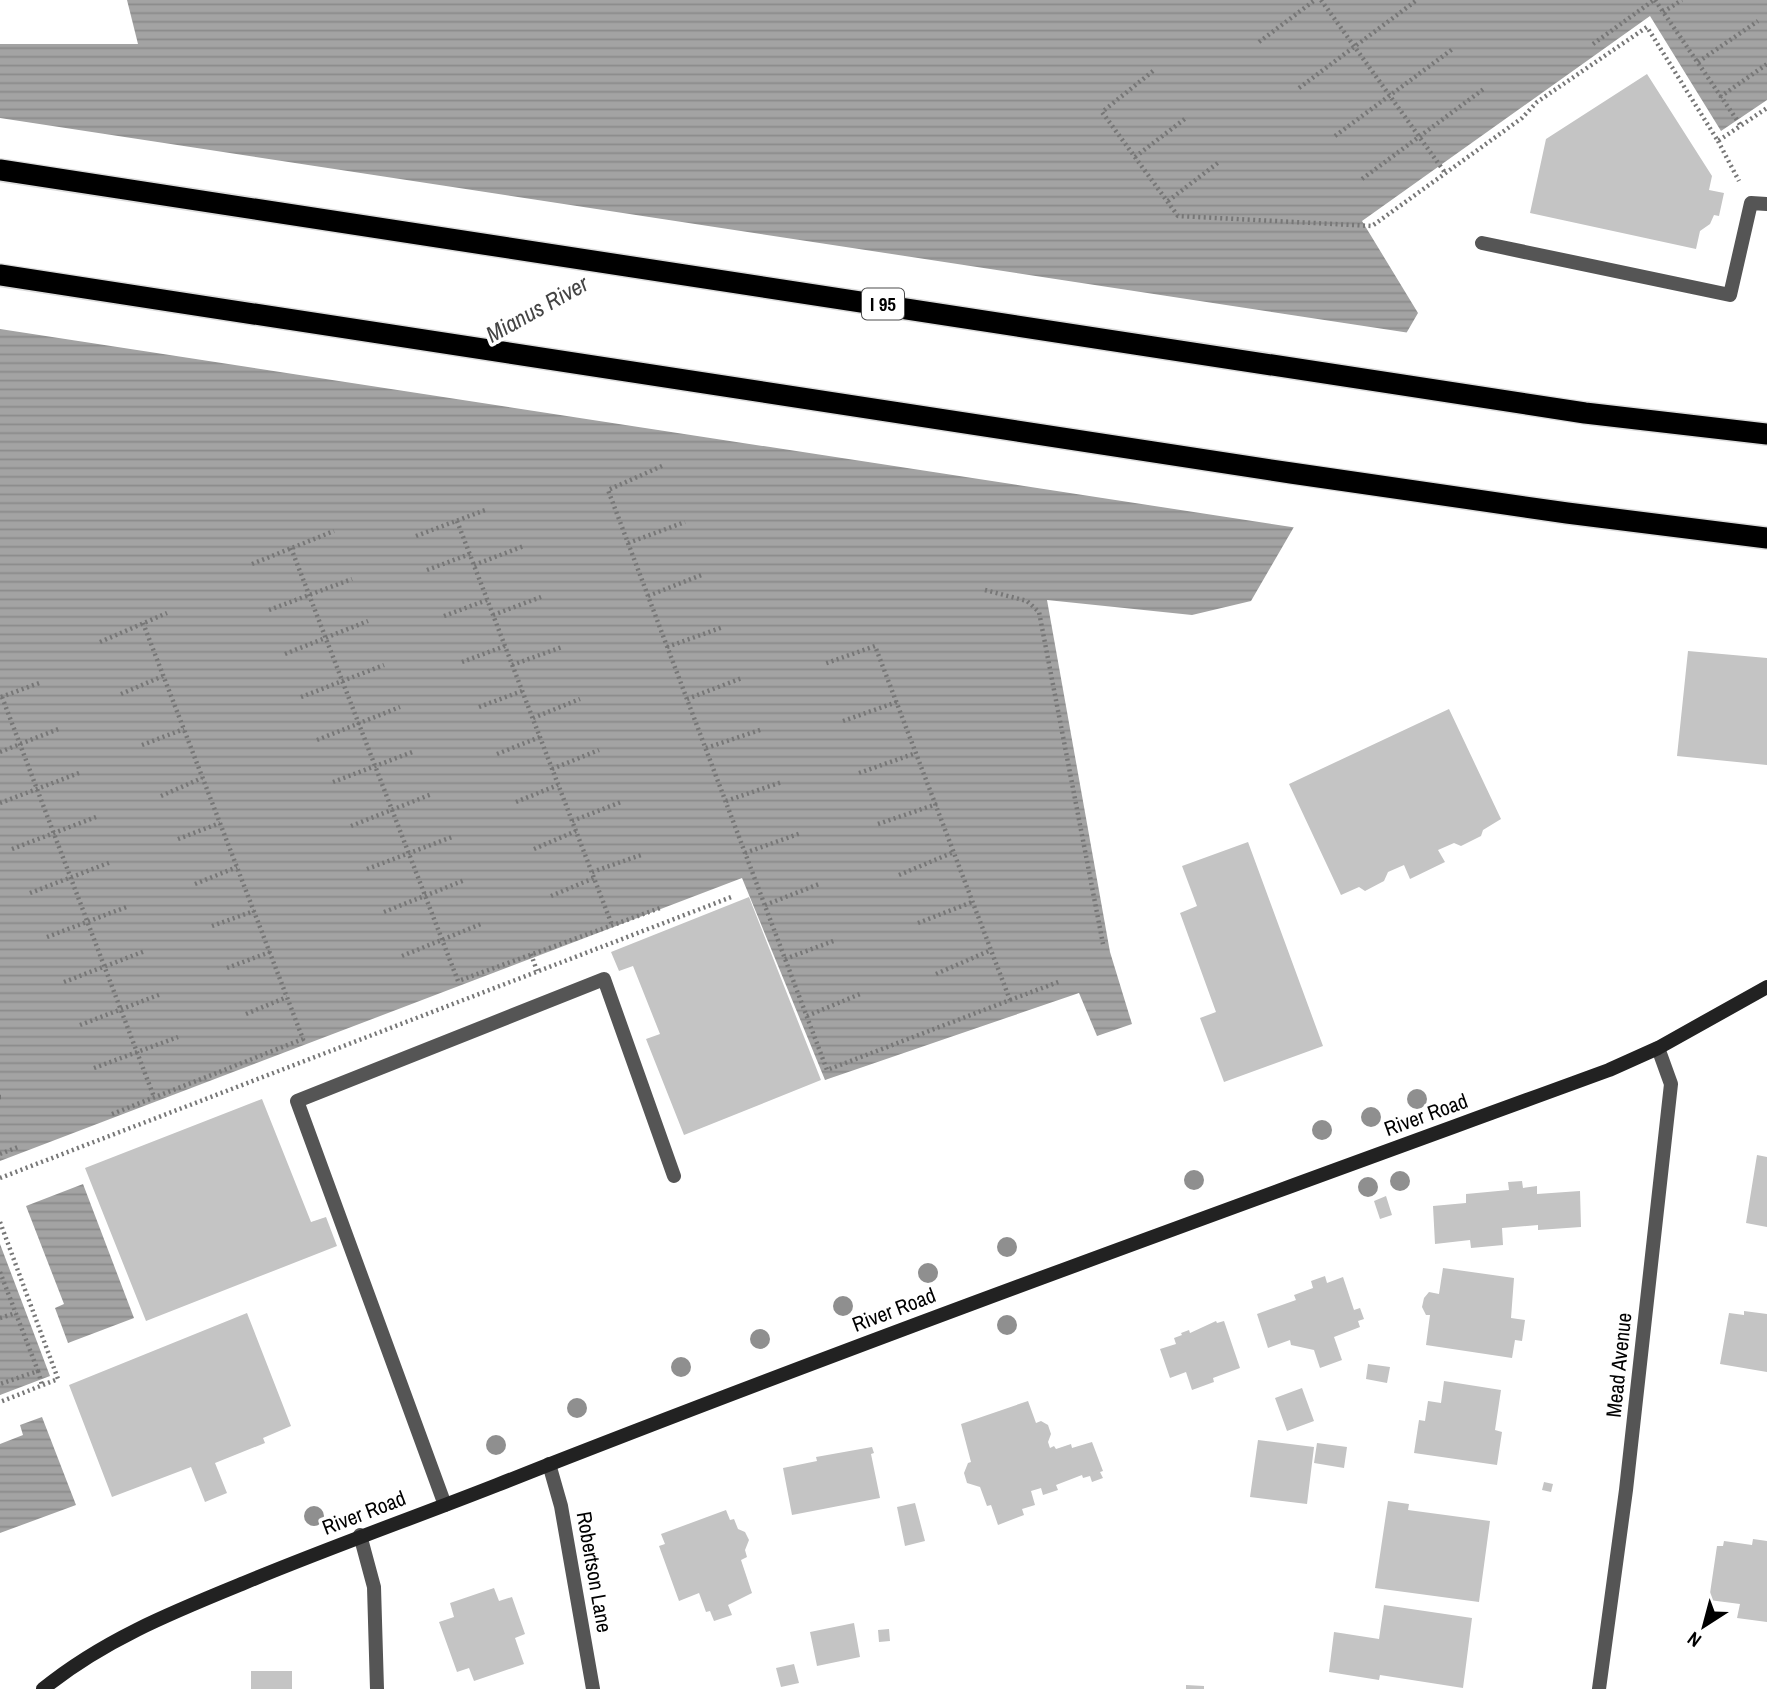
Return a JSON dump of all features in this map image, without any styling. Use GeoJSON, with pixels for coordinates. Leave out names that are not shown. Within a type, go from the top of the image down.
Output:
{"type":"FeatureCollection","features":[{"type":"Feature","properties":{"kind":"highway","name":"I 95"},"geometry":{"type":"LineString","coordinates":[[0,170],[1585,413],[1767,434]]}},
{"type":"Feature","properties":{"kind":"highway"},"geometry":{"type":"LineString","coordinates":[[0,275],[1291,473],[1567,513],[1767,538]]}},
{"type":"Feature","properties":{"kind":"main road","name":"River Road"},"geometry":{"type":"LineString","coordinates":[[43,1689],[98,1650],[140,1627],[360,1535],[445,1505],[904,1328],[1609,1070],[1658,1048],[1767,987]]}},
{"type":"Feature","properties":{"kind":"street"},"geometry":{"type":"LineString","coordinates":[[1482,243],[1730,295],[1751,203],[1767,204]]}},
{"type":"Feature","properties":{"kind":"street"},"geometry":{"type":"LineString","coordinates":[[445,1505],[297,1101],[604,979],[674,1176]]}},
{"type":"Feature","properties":{"kind":"street","name":"Mead Avenue"},"geometry":{"type":"LineString","coordinates":[[1599,1689],[1626,1490],[1671,1084],[1658,1048]]}},
{"type":"Feature","properties":{"kind":"street","name":"Robertson Lane"},"geometry":{"type":"LineString","coordinates":[[549,1464],[561,1506],[593,1689]]}},
{"type":"Feature","properties":{"kind":"street"},"geometry":{"type":"LineString","coordinates":[[360,1535],[374,1587],[377,1689]]}},
{"type":"Feature","properties":{"kind":"path"},"geometry":{"type":"LineString","coordinates":[[1259,42],[1315,0]]}},
{"type":"Feature","properties":{"kind":"path"},"geometry":{"type":"LineString","coordinates":[[1321,0],[1444,171]]}},
{"type":"Feature","properties":{"kind":"path"},"geometry":{"type":"LineString","coordinates":[[1299,88],[1417,0]]}},
{"type":"Feature","properties":{"kind":"path"},"geometry":{"type":"LineString","coordinates":[[1593,44],[1655,0],[1739,124]]}},
{"type":"Feature","properties":{"kind":"path"},"geometry":{"type":"LineString","coordinates":[[1664,12],[1682,0]]}},
{"type":"Feature","properties":{"kind":"path"},"geometry":{"type":"LineString","coordinates":[[1698,62],[1758,21]]}},
{"type":"Feature","properties":{"kind":"path"},"geometry":{"type":"LineString","coordinates":[[1153,71],[1102,112],[1178,216],[1372,226],[1444,171],[1522,118],[1536,102],[1647,27],[1718,141],[1751,203]]}},
{"type":"Feature","properties":{"kind":"path"},"geometry":{"type":"LineString","coordinates":[[1335,136],[1454,48]]}},
{"type":"Feature","properties":{"kind":"path"},"geometry":{"type":"LineString","coordinates":[[1720,97],[1767,64]]}},
{"type":"Feature","properties":{"kind":"path"},"geometry":{"type":"LineString","coordinates":[[1362,178],[1485,88]]}},
{"type":"Feature","properties":{"kind":"path"},"geometry":{"type":"LineString","coordinates":[[1718,141],[1739,124],[1767,108]]}},
{"type":"Feature","properties":{"kind":"path"},"geometry":{"type":"LineString","coordinates":[[1135,157],[1186,118]]}},
{"type":"Feature","properties":{"kind":"path"},"geometry":{"type":"LineString","coordinates":[[1168,201],[1219,162]]}},
{"type":"Feature","properties":{"kind":"path"},"geometry":{"type":"LineString","coordinates":[[662,466],[608,490],[827,1070],[1061,981]]}},
{"type":"Feature","properties":{"kind":"path"},"geometry":{"type":"LineString","coordinates":[[416,537],[488,509]]}},
{"type":"Feature","properties":{"kind":"path"},"geometry":{"type":"LineString","coordinates":[[457,521],[612,925]]}},
{"type":"Feature","properties":{"kind":"path"},"geometry":{"type":"LineString","coordinates":[[628,542],[685,522]]}},
{"type":"Feature","properties":{"kind":"path"},"geometry":{"type":"LineString","coordinates":[[252,564],[334,531]]}},
{"type":"Feature","properties":{"kind":"path"},"geometry":{"type":"LineString","coordinates":[[474,565],[524,546]]}},
{"type":"Feature","properties":{"kind":"path"},"geometry":{"type":"LineString","coordinates":[[291,548],[458,981],[660,908]]}},
{"type":"Feature","properties":{"kind":"path"},"geometry":{"type":"LineString","coordinates":[[427,570],[470,554]]}},
{"type":"Feature","properties":{"kind":"path"},"geometry":{"type":"LineString","coordinates":[[648,596],[704,574]]}},
{"type":"Feature","properties":{"kind":"path"},"geometry":{"type":"LineString","coordinates":[[269,610],[352,579]]}},
{"type":"Feature","properties":{"kind":"path"},"geometry":{"type":"LineString","coordinates":[[985,590],[1027,601],[1039,612],[1103,944]]}},
{"type":"Feature","properties":{"kind":"path"},"geometry":{"type":"LineString","coordinates":[[493,615],[541,597]]}},
{"type":"Feature","properties":{"kind":"path"},"geometry":{"type":"LineString","coordinates":[[444,616],[487,600]]}},
{"type":"Feature","properties":{"kind":"path"},"geometry":{"type":"LineString","coordinates":[[100,642],[167,613]]}},
{"type":"Feature","properties":{"kind":"path"},"geometry":{"type":"LineString","coordinates":[[285,654],[368,621]]}},
{"type":"Feature","properties":{"kind":"path"},"geometry":{"type":"LineString","coordinates":[[112,1114],[303,1039],[143,623]]}},
{"type":"Feature","properties":{"kind":"path"},"geometry":{"type":"LineString","coordinates":[[667,647],[723,627]]}},
{"type":"Feature","properties":{"kind":"path"},"geometry":{"type":"LineString","coordinates":[[462,662],[505,646]]}},
{"type":"Feature","properties":{"kind":"path"},"geometry":{"type":"LineString","coordinates":[[824,664],[875,646],[1010,1000]]}},
{"type":"Feature","properties":{"kind":"path"},"geometry":{"type":"LineString","coordinates":[[512,665],[562,647]]}},
{"type":"Feature","properties":{"kind":"path"},"geometry":{"type":"LineString","coordinates":[[301,697],[384,665]]}},
{"type":"Feature","properties":{"kind":"path"},"geometry":{"type":"LineString","coordinates":[[121,694],[163,676]]}},
{"type":"Feature","properties":{"kind":"path"},"geometry":{"type":"LineString","coordinates":[[687,699],[742,678]]}},
{"type":"Feature","properties":{"kind":"path"},"geometry":{"type":"LineString","coordinates":[[42,682],[1,697],[154,1097]]}},
{"type":"Feature","properties":{"kind":"path"},"geometry":{"type":"LineString","coordinates":[[479,707],[522,691]]}},
{"type":"Feature","properties":{"kind":"path"},"geometry":{"type":"LineString","coordinates":[[533,718],[580,699]]}},
{"type":"Feature","properties":{"kind":"path"},"geometry":{"type":"LineString","coordinates":[[843,721],[897,702]]}},
{"type":"Feature","properties":{"kind":"path"},"geometry":{"type":"LineString","coordinates":[[317,740],[400,707]]}},
{"type":"Feature","properties":{"kind":"path"},"geometry":{"type":"LineString","coordinates":[[0,752],[61,728]]}},
{"type":"Feature","properties":{"kind":"path"},"geometry":{"type":"LineString","coordinates":[[142,745],[184,729]]}},
{"type":"Feature","properties":{"kind":"path"},"geometry":{"type":"LineString","coordinates":[[706,748],[763,729]]}},
{"type":"Feature","properties":{"kind":"path"},"geometry":{"type":"LineString","coordinates":[[497,754],[540,737]]}},
{"type":"Feature","properties":{"kind":"path"},"geometry":{"type":"LineString","coordinates":[[552,769],[598,750]]}},
{"type":"Feature","properties":{"kind":"path"},"geometry":{"type":"LineString","coordinates":[[333,782],[415,751]]}},
{"type":"Feature","properties":{"kind":"path"},"geometry":{"type":"LineString","coordinates":[[859,773],[916,752]]}},
{"type":"Feature","properties":{"kind":"path"},"geometry":{"type":"LineString","coordinates":[[0,803],[79,773]]}},
{"type":"Feature","properties":{"kind":"path"},"geometry":{"type":"LineString","coordinates":[[161,796],[202,778]]}},
{"type":"Feature","properties":{"kind":"path"},"geometry":{"type":"LineString","coordinates":[[726,801],[782,782]]}},
{"type":"Feature","properties":{"kind":"path"},"geometry":{"type":"LineString","coordinates":[[516,802],[558,786]]}},
{"type":"Feature","properties":{"kind":"path"},"geometry":{"type":"LineString","coordinates":[[351,826],[432,794]]}},
{"type":"Feature","properties":{"kind":"path"},"geometry":{"type":"LineString","coordinates":[[572,821],[621,802]]}},
{"type":"Feature","properties":{"kind":"path"},"geometry":{"type":"LineString","coordinates":[[878,824],[939,804]]}},
{"type":"Feature","properties":{"kind":"path"},"geometry":{"type":"LineString","coordinates":[[12,849],[96,817]]}},
{"type":"Feature","properties":{"kind":"path"},"geometry":{"type":"LineString","coordinates":[[178,839],[220,823]]}},
{"type":"Feature","properties":{"kind":"path"},"geometry":{"type":"LineString","coordinates":[[534,849],[576,831]]}},
{"type":"Feature","properties":{"kind":"path"},"geometry":{"type":"LineString","coordinates":[[745,853],[801,833]]}},
{"type":"Feature","properties":{"kind":"path"},"geometry":{"type":"LineString","coordinates":[[367,869],[452,837]]}},
{"type":"Feature","properties":{"kind":"path"},"geometry":{"type":"LineString","coordinates":[[900,875],[954,852]]}},
{"type":"Feature","properties":{"kind":"path"},"geometry":{"type":"LineString","coordinates":[[592,872],[640,855]]}},
{"type":"Feature","properties":{"kind":"path"},"geometry":{"type":"LineString","coordinates":[[30,893],[111,862]]}},
{"type":"Feature","properties":{"kind":"path"},"geometry":{"type":"LineString","coordinates":[[195,884],[237,867]]}},
{"type":"Feature","properties":{"kind":"path"},"geometry":{"type":"LineString","coordinates":[[551,896],[594,878]]}},
{"type":"Feature","properties":{"kind":"path"},"geometry":{"type":"LineString","coordinates":[[384,912],[465,880]]}},
{"type":"Feature","properties":{"kind":"path"},"geometry":{"type":"LineString","coordinates":[[764,905],[819,884]]}},
{"type":"Feature","properties":{"kind":"path"},"geometry":{"type":"LineString","coordinates":[[0,1178],[734,896]]}},
{"type":"Feature","properties":{"kind":"path"},"geometry":{"type":"LineString","coordinates":[[918,923],[972,902]]}},
{"type":"Feature","properties":{"kind":"path"},"geometry":{"type":"LineString","coordinates":[[47,937],[130,906]]}},
{"type":"Feature","properties":{"kind":"path"},"geometry":{"type":"LineString","coordinates":[[212,926],[254,911]]}},
{"type":"Feature","properties":{"kind":"path"},"geometry":{"type":"LineString","coordinates":[[402,956],[481,925]]}},
{"type":"Feature","properties":{"kind":"path"},"geometry":{"type":"LineString","coordinates":[[785,959],[836,940]]}},
{"type":"Feature","properties":{"kind":"path"},"geometry":{"type":"LineString","coordinates":[[936,974],[991,950]]}},
{"type":"Feature","properties":{"kind":"path"},"geometry":{"type":"LineString","coordinates":[[64,982],[145,951]]}},
{"type":"Feature","properties":{"kind":"path"},"geometry":{"type":"LineString","coordinates":[[227,968],[270,953]]}},
{"type":"Feature","properties":{"kind":"path"},"geometry":{"type":"LineString","coordinates":[[531,954],[537,971]]}},
{"type":"Feature","properties":{"kind":"path"},"geometry":{"type":"LineString","coordinates":[[80,1024],[161,994]]}},
{"type":"Feature","properties":{"kind":"path"},"geometry":{"type":"LineString","coordinates":[[807,1016],[860,994]]}},
{"type":"Feature","properties":{"kind":"path"},"geometry":{"type":"LineString","coordinates":[[246,1014],[287,997]]}},
{"type":"Feature","properties":{"kind":"path"},"geometry":{"type":"LineString","coordinates":[[94,1069],[178,1037]]}},
{"type":"Feature","properties":{"kind":"path"},"geometry":{"type":"LineString","coordinates":[[0,1154],[18,1147]]}},
{"type":"Feature","properties":{"kind":"path"},"geometry":{"type":"LineString","coordinates":[[0,1222],[58,1379],[0,1402]]}},
{"type":"Feature","properties":{"kind":"path"},"geometry":{"type":"LineString","coordinates":[[0,1272],[43,1385]]}},
{"type":"Feature","properties":{"kind":"path"},"geometry":{"type":"LineString","coordinates":[[0,1318],[16,1313]]}},
{"type":"Feature","properties":{"kind":"path"},"geometry":{"type":"LineString","coordinates":[[0,1384],[38,1370]]}},
{"type":"Feature","properties":{"kind":"water","name":"Mianus River"},"geometry":{"type":"Polygon","coordinates":[[[127,0],[1767,0],[1767,100],[1721,131],[1650,16],[1362,221],[1418,313],[1251,601],[1192,615],[1047,600],[1110,952],[1132,1024],[1097,1036],[1079,993],[825,1080],[742,878],[0,1161],[0,44],[138,44],[127,0]]]}},
{"type":"Feature","properties":{"kind":"water"},"geometry":{"type":"Polygon","coordinates":[[[83,1184],[134,1318],[68,1343],[55,1308],[64,1304],[26,1206],[83,1184]]]}},
{"type":"Feature","properties":{"kind":"water"},"geometry":{"type":"Polygon","coordinates":[[[0,1244],[50,1376],[0,1395],[0,1244]]]}},
{"type":"Feature","properties":{"kind":"water"},"geometry":{"type":"Polygon","coordinates":[[[42,1417],[76,1505],[0,1533],[0,1444],[23,1435],[20,1425],[42,1417]]]}},
{"type":"Feature","properties":{"kind":"pier"},"geometry":{"type":"Polygon","coordinates":[[[0,118],[1410,333],[1298,528],[0,329],[0,118]]]}},
{"type":"Feature","properties":{"kind":"building"},"geometry":{"type":"Polygon","coordinates":[[[1647,74],[1712,176],[1709,190],[1724,193],[1719,216],[1714,215],[1710,224],[1700,231],[1696,249],[1530,213],[1546,139],[1647,74]]]}},
{"type":"Feature","properties":{"kind":"building"},"geometry":{"type":"Polygon","coordinates":[[[1688,651],[1767,658],[1767,765],[1677,756],[1688,651]]]}},
{"type":"Feature","properties":{"kind":"building"},"geometry":{"type":"Polygon","coordinates":[[[1449,709],[1501,819],[1483,830],[1481,836],[1461,846],[1454,843],[1438,850],[1445,862],[1410,879],[1404,865],[1388,872],[1384,881],[1365,891],[1359,887],[1341,895],[1289,784],[1449,709]]]}},
{"type":"Feature","properties":{"kind":"building"},"geometry":{"type":"Polygon","coordinates":[[[1248,842],[1323,1046],[1224,1082],[1200,1018],[1216,1012],[1180,913],[1197,906],[1182,866],[1248,842]]]}},
{"type":"Feature","properties":{"kind":"building"},"geometry":{"type":"Polygon","coordinates":[[[749,897],[821,1080],[684,1135],[646,1039],[660,1034],[633,966],[619,971],[611,952],[749,897]]]}},
{"type":"Feature","properties":{"kind":"building"},"geometry":{"type":"Polygon","coordinates":[[[262,1099],[311,1222],[326,1217],[337,1246],[146,1321],[85,1168],[262,1099]]]}},
{"type":"Feature","properties":{"kind":"building"},"geometry":{"type":"Polygon","coordinates":[[[1757,1155],[1767,1157],[1767,1227],[1746,1223],[1757,1155]]]}},
{"type":"Feature","properties":{"kind":"building"},"geometry":{"type":"Polygon","coordinates":[[[1522,1181],[1523,1188],[1537,1186],[1537,1194],[1580,1191],[1581,1227],[1538,1230],[1538,1225],[1502,1228],[1503,1245],[1471,1248],[1470,1240],[1435,1244],[1433,1206],[1466,1203],[1466,1194],[1509,1190],[1508,1182],[1522,1181]]]}},
{"type":"Feature","properties":{"kind":"building"},"geometry":{"type":"Polygon","coordinates":[[[1386,1196],[1392,1215],[1380,1219],[1374,1201],[1386,1196]]]}},
{"type":"Feature","properties":{"kind":"building"},"geometry":{"type":"Polygon","coordinates":[[[1443,1268],[1514,1278],[1511,1318],[1525,1320],[1522,1341],[1515,1340],[1512,1358],[1426,1345],[1430,1315],[1426,1315],[1422,1307],[1429,1292],[1439,1294],[1443,1268]]]}},
{"type":"Feature","properties":{"kind":"building"},"geometry":{"type":"Polygon","coordinates":[[[1325,1276],[1327,1283],[1343,1277],[1354,1310],[1360,1308],[1364,1319],[1358,1321],[1360,1327],[1334,1337],[1342,1360],[1320,1368],[1314,1350],[1291,1345],[1290,1340],[1268,1348],[1257,1314],[1296,1300],[1294,1295],[1313,1288],[1311,1281],[1325,1276]]]}},
{"type":"Feature","properties":{"kind":"building"},"geometry":{"type":"Polygon","coordinates":[[[1744,1311],[1767,1314],[1767,1372],[1720,1364],[1729,1313],[1744,1315],[1744,1311]]]}},
{"type":"Feature","properties":{"kind":"building"},"geometry":{"type":"Polygon","coordinates":[[[247,1313],[291,1426],[263,1438],[265,1443],[215,1463],[227,1493],[205,1502],[191,1467],[112,1497],[69,1385],[247,1313]]]}},
{"type":"Feature","properties":{"kind":"building"},"geometry":{"type":"Polygon","coordinates":[[[1216,1321],[1224,1321],[1240,1368],[1213,1378],[1214,1382],[1192,1390],[1186,1372],[1170,1378],[1160,1349],[1176,1344],[1174,1338],[1182,1335],[1181,1333],[1189,1330],[1190,1333],[1216,1321]]]}},
{"type":"Feature","properties":{"kind":"building"},"geometry":{"type":"Polygon","coordinates":[[[1368,1364],[1390,1367],[1387,1383],[1366,1379],[1368,1364]]]}},
{"type":"Feature","properties":{"kind":"building"},"geometry":{"type":"Polygon","coordinates":[[[1444,1381],[1501,1390],[1495,1430],[1502,1432],[1497,1465],[1414,1453],[1419,1420],[1425,1421],[1428,1401],[1441,1403],[1444,1381]]]}},
{"type":"Feature","properties":{"kind":"building"},"geometry":{"type":"Polygon","coordinates":[[[1302,1388],[1314,1421],[1287,1431],[1275,1398],[1302,1388]]]}},
{"type":"Feature","properties":{"kind":"building"},"geometry":{"type":"Polygon","coordinates":[[[1028,1401],[1036,1423],[1041,1421],[1048,1425],[1051,1434],[1048,1442],[1050,1448],[1054,1446],[1056,1449],[1071,1444],[1072,1448],[1092,1442],[1103,1478],[1092,1482],[1090,1476],[1083,1478],[1082,1475],[1056,1485],[1058,1490],[1043,1495],[1041,1488],[1031,1491],[1035,1505],[1022,1509],[1024,1515],[998,1525],[991,1505],[987,1506],[980,1487],[967,1483],[964,1473],[971,1462],[961,1424],[1028,1401]]]}},
{"type":"Feature","properties":{"kind":"building"},"geometry":{"type":"Polygon","coordinates":[[[1258,1440],[1314,1447],[1307,1504],[1250,1497],[1258,1440]]]}},
{"type":"Feature","properties":{"kind":"building"},"geometry":{"type":"Polygon","coordinates":[[[1317,1443],[1347,1447],[1344,1468],[1314,1463],[1317,1443]]]}},
{"type":"Feature","properties":{"kind":"building"},"geometry":{"type":"Polygon","coordinates":[[[872,1447],[880,1498],[792,1515],[783,1468],[817,1461],[816,1457],[872,1447]]]}},
{"type":"Feature","properties":{"kind":"building"},"geometry":{"type":"Polygon","coordinates":[[[1544,1482],[1553,1484],[1551,1492],[1542,1490],[1544,1482]]]}},
{"type":"Feature","properties":{"kind":"building"},"geometry":{"type":"Polygon","coordinates":[[[1388,1501],[1409,1504],[1408,1510],[1490,1521],[1479,1602],[1375,1588],[1388,1501]]]}},
{"type":"Feature","properties":{"kind":"building"},"geometry":{"type":"Polygon","coordinates":[[[915,1503],[925,1541],[905,1546],[897,1507],[915,1503]]]}},
{"type":"Feature","properties":{"kind":"building"},"geometry":{"type":"Polygon","coordinates":[[[726,1510],[730,1520],[734,1519],[738,1529],[745,1532],[749,1540],[745,1550],[747,1557],[741,1560],[752,1593],[728,1605],[732,1615],[714,1621],[710,1611],[706,1612],[699,1593],[679,1601],[659,1546],[665,1544],[661,1534],[726,1510]]]}},
{"type":"Feature","properties":{"kind":"building"},"geometry":{"type":"Polygon","coordinates":[[[1753,1539],[1767,1541],[1767,1622],[1737,1618],[1740,1604],[1709,1600],[1717,1546],[1723,1546],[1724,1541],[1752,1545],[1753,1539]]]}},
{"type":"Feature","properties":{"kind":"building"},"geometry":{"type":"Polygon","coordinates":[[[494,1588],[499,1601],[512,1597],[525,1634],[515,1638],[524,1664],[474,1681],[469,1668],[457,1672],[439,1622],[454,1617],[450,1603],[494,1588]]]}},
{"type":"Feature","properties":{"kind":"building"},"geometry":{"type":"Polygon","coordinates":[[[1384,1605],[1472,1618],[1463,1688],[1380,1675],[1379,1680],[1329,1672],[1334,1632],[1379,1639],[1384,1605]]]}},
{"type":"Feature","properties":{"kind":"building"},"geometry":{"type":"Polygon","coordinates":[[[854,1623],[860,1657],[817,1666],[810,1632],[854,1623]]]}},
{"type":"Feature","properties":{"kind":"building"},"geometry":{"type":"Polygon","coordinates":[[[889,1629],[890,1641],[879,1642],[878,1630],[889,1629]]]}},
{"type":"Feature","properties":{"kind":"building"},"geometry":{"type":"Polygon","coordinates":[[[794,1664],[799,1683],[781,1687],[776,1668],[794,1664]]]}},
{"type":"Feature","properties":{"kind":"building"},"geometry":{"type":"Polygon","coordinates":[[[251,1671],[292,1671],[292,1689],[251,1689],[251,1671]]]}},
{"type":"Feature","properties":{"kind":"building"},"geometry":{"type":"Polygon","coordinates":[[[1186,1685],[1204,1686],[1204,1689],[1186,1689],[1186,1685]]]}}]}
